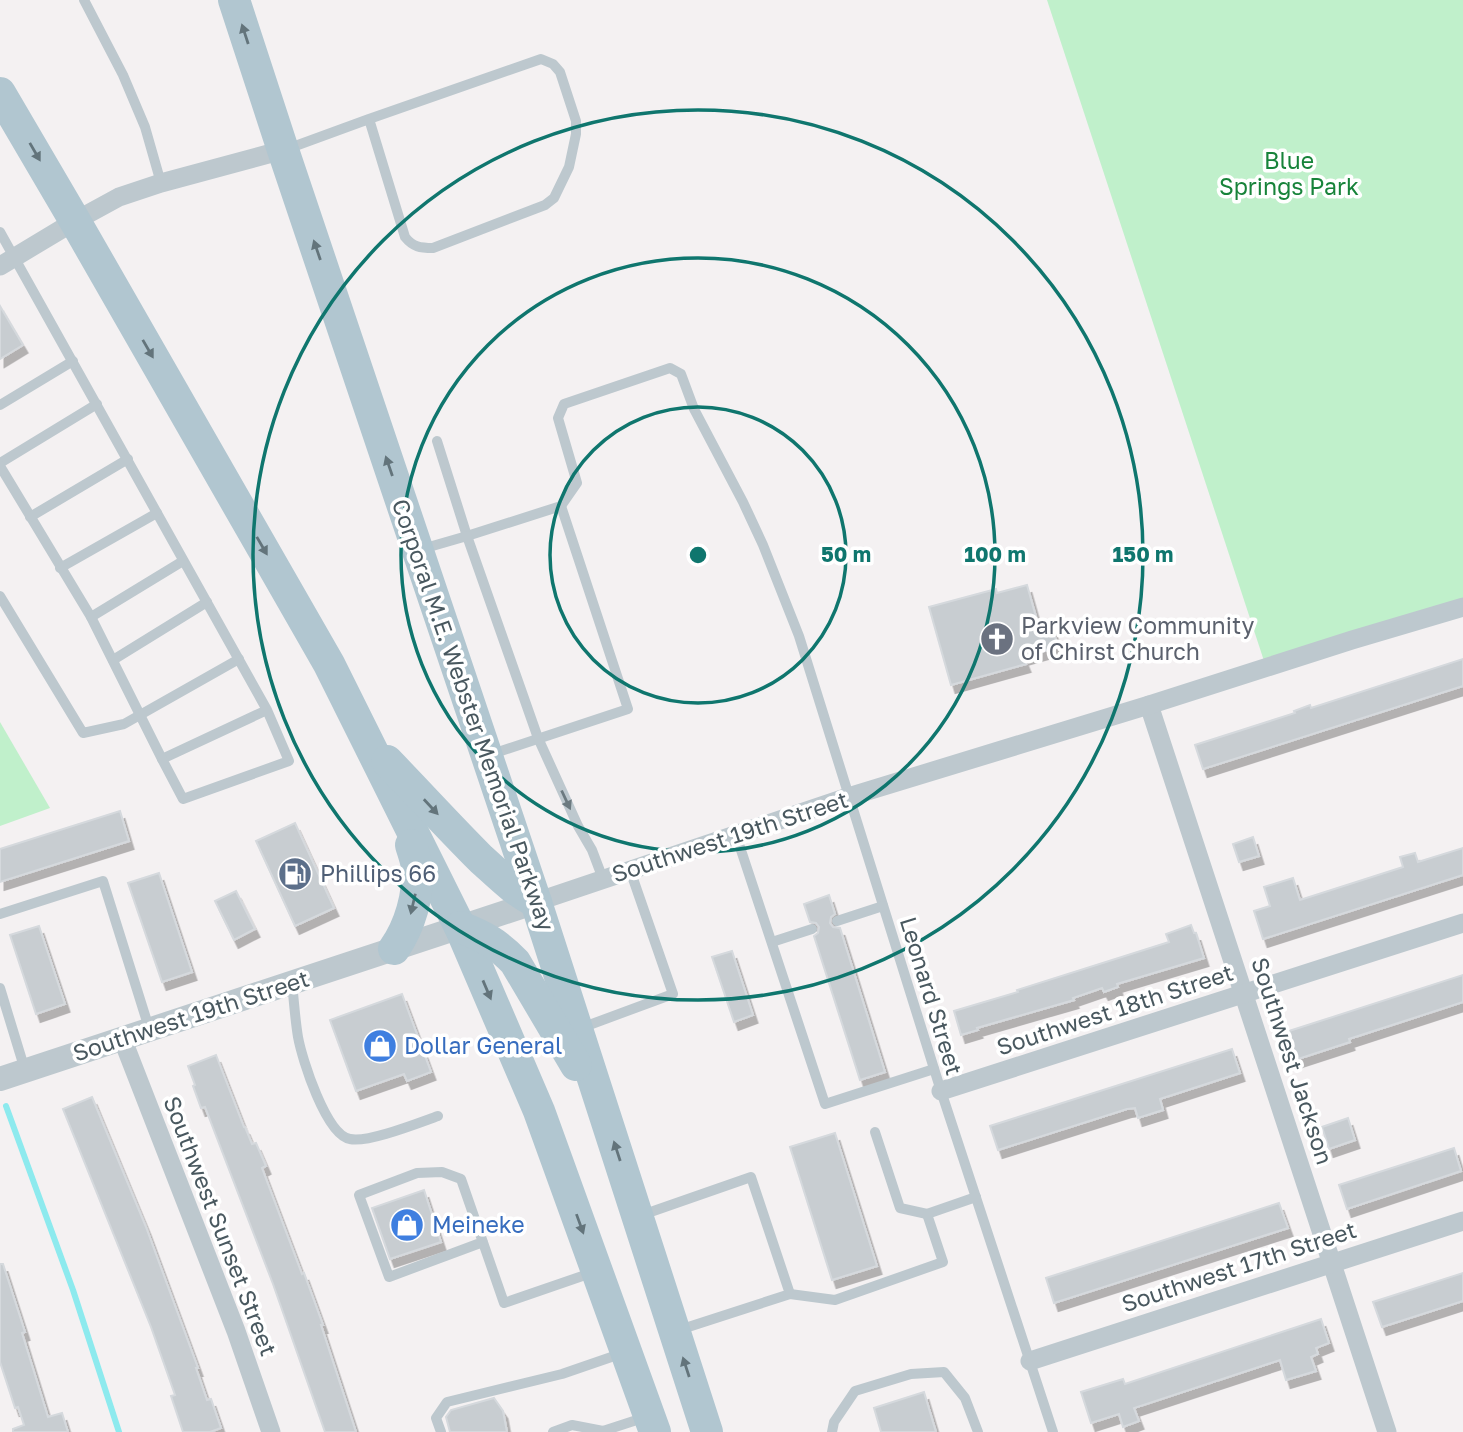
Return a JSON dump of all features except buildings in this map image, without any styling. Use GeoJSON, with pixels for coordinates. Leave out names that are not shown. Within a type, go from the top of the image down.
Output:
{"type":"FeatureCollection","features":[{"type":"Feature","properties":{"kind":"main road","name":"Corporal M.E. Webster Memorial Parkway"},"geometry":{"type":"LineString","coordinates":[[234,0],[536,902],[708,1432]]}},
{"type":"Feature","properties":{"kind":"main road"},"geometry":{"type":"LineString","coordinates":[[0,93],[329,664],[460,927],[539,1111],[652,1424]]}},
{"type":"Feature","properties":{"kind":"main road"},"geometry":{"type":"LineString","coordinates":[[367,740],[501,878],[519,893],[536,902]]}},
{"type":"Feature","properties":{"kind":"main road"},"geometry":{"type":"LineString","coordinates":[[394,949],[408,925],[415,899],[417,867],[403,813]]}},
{"type":"Feature","properties":{"kind":"main road"},"geometry":{"type":"LineString","coordinates":[[460,927],[482,935],[502,948],[515,962],[604,1111]]}},
{"type":"Feature","properties":{"kind":"street"},"geometry":{"type":"LineString","coordinates":[[7,262],[119,197],[283,150]]}},
{"type":"Feature","properties":{"kind":"street","name":"Southwest 19th Street"},"geometry":{"type":"LineString","coordinates":[[0,1079],[848,797],[1463,607]]}},
{"type":"Feature","properties":{"kind":"street","name":"Southwest Jackson"},"geometry":{"type":"LineString","coordinates":[[1149,705],[1387,1432]]}},
{"type":"Feature","properties":{"kind":"street","name":"Southwest 18th Street"},"geometry":{"type":"LineString","coordinates":[[941,1091],[1463,923]]}},
{"type":"Feature","properties":{"kind":"street","name":"Southwest Sunset Street"},"geometry":{"type":"LineString","coordinates":[[122,1038],[236,1331],[271,1432]]}},
{"type":"Feature","properties":{"kind":"street","name":"Southwest 17th Street"},"geometry":{"type":"LineString","coordinates":[[1030,1361],[1463,1221]]}},
{"type":"Feature","properties":{"kind":"lane"},"geometry":{"type":"LineString","coordinates":[[84,0],[123,75],[145,127],[161,183]]}},
{"type":"Feature","properties":{"kind":"lane"},"geometry":{"type":"LineString","coordinates":[[283,150],[369,119],[541,60],[552,64],[560,72],[576,121],[576,134],[569,167],[554,198],[545,205],[433,248],[418,248],[405,237],[369,119]]}},
{"type":"Feature","properties":{"kind":"lane"},"geometry":{"type":"LineString","coordinates":[[0,232],[7,262],[73,361],[128,459],[183,561],[267,710],[289,761],[183,799],[91,617],[0,464],[97,404]]}},
{"type":"Feature","properties":{"kind":"lane"},"geometry":{"type":"LineString","coordinates":[[0,405],[73,361]]}},
{"type":"Feature","properties":{"kind":"lane","name":"Leonard Street"},"geometry":{"type":"LineString","coordinates":[[561,506],[577,483],[558,418],[564,404],[670,368],[681,374],[694,409],[763,545],[799,636],[941,1091],[1054,1432]]}},
{"type":"Feature","properties":{"kind":"lane"},"geometry":{"type":"LineString","coordinates":[[437,441],[467,536],[538,738],[592,850],[603,879]]}},
{"type":"Feature","properties":{"kind":"lane"},"geometry":{"type":"LineString","coordinates":[[30,517],[128,459]]}},
{"type":"Feature","properties":{"kind":"lane"},"geometry":{"type":"LineString","coordinates":[[418,551],[561,506],[628,709],[487,756]]}},
{"type":"Feature","properties":{"kind":"lane"},"geometry":{"type":"LineString","coordinates":[[60,568],[157,513]]}},
{"type":"Feature","properties":{"kind":"lane"},"geometry":{"type":"LineString","coordinates":[[91,617],[183,561]]}},
{"type":"Feature","properties":{"kind":"lane"},"geometry":{"type":"LineString","coordinates":[[0,596],[83,733],[124,724],[239,659]]}},
{"type":"Feature","properties":{"kind":"lane"},"geometry":{"type":"LineString","coordinates":[[113,660],[207,602]]}},
{"type":"Feature","properties":{"kind":"lane"},"geometry":{"type":"LineString","coordinates":[[162,759],[267,710]]}},
{"type":"Feature","properties":{"kind":"lane"},"geometry":{"type":"LineString","coordinates":[[736,835],[825,1104],[934,1069]]}},
{"type":"Feature","properties":{"kind":"lane"},"geometry":{"type":"LineString","coordinates":[[577,1029],[673,994],[630,870]]}},
{"type":"Feature","properties":{"kind":"lane"},"geometry":{"type":"LineString","coordinates":[[0,914],[103,881],[150,1029]]}},
{"type":"Feature","properties":{"kind":"lane"},"geometry":{"type":"LineString","coordinates":[[838,921],[883,906]]}},
{"type":"Feature","properties":{"kind":"lane"},"geometry":{"type":"LineString","coordinates":[[772,942],[812,929]]}},
{"type":"Feature","properties":{"kind":"lane"},"geometry":{"type":"LineString","coordinates":[[292,982],[298,1037],[322,1107],[337,1131],[347,1139],[364,1140],[438,1116]]}},
{"type":"Feature","properties":{"kind":"lane"},"geometry":{"type":"LineString","coordinates":[[0,988],[25,1071]]}},
{"type":"Feature","properties":{"kind":"lane"},"geometry":{"type":"LineString","coordinates":[[875,1132],[900,1208],[927,1214],[976,1197]]}},
{"type":"Feature","properties":{"kind":"lane"},"geometry":{"type":"LineString","coordinates":[[483,1242],[389,1277],[359,1195],[417,1173],[442,1172],[461,1179],[483,1242],[504,1303],[597,1271]]}},
{"type":"Feature","properties":{"kind":"lane"},"geometry":{"type":"LineString","coordinates":[[638,1216],[751,1177],[790,1294]]}},
{"type":"Feature","properties":{"kind":"lane"},"geometry":{"type":"LineString","coordinates":[[675,1331],[790,1294],[835,1300],[943,1262],[927,1214]]}},
{"type":"Feature","properties":{"kind":"lane"},"geometry":{"type":"LineString","coordinates":[[441,1432],[436,1418],[447,1402],[562,1374],[627,1352]]}},
{"type":"Feature","properties":{"kind":"lane"},"geometry":{"type":"LineString","coordinates":[[832,1432],[834,1422],[855,1391],[911,1374],[944,1371],[965,1398],[978,1432]]}},
{"type":"Feature","properties":{"kind":"lane"},"geometry":{"type":"LineString","coordinates":[[553,1432],[572,1425],[602,1431],[652,1424]]}},
{"type":"Feature","properties":{"kind":"green space","name":"Blue Springs Park"},"geometry":{"type":"Polygon","coordinates":[[[1047,0],[1463,0],[1463,607],[1266,667],[1047,0]]]}},
{"type":"Feature","properties":{"kind":"green space"},"geometry":{"type":"Polygon","coordinates":[[[0,722],[50,808],[0,826],[0,722]]]}},
{"type":"Feature","properties":{"kind":"waterway"},"geometry":{"type":"LineString","coordinates":[[6,1106],[73,1290],[119,1432]]}},
{"type":"Feature","properties":{"kind":"place","name":"Parkview Community of Chirst Church"},"geometry":{"type":"Point","coordinates":[997,639]}},
{"type":"Feature","properties":{"kind":"place","name":"Phillips 66"},"geometry":{"type":"Point","coordinates":[295,874]}},
{"type":"Feature","properties":{"kind":"place","name":"Dollar General"},"geometry":{"type":"Point","coordinates":[380,1046]}},
{"type":"Feature","properties":{"kind":"place","name":"Meineke"},"geometry":{"type":"Point","coordinates":[407,1225]}}]}
